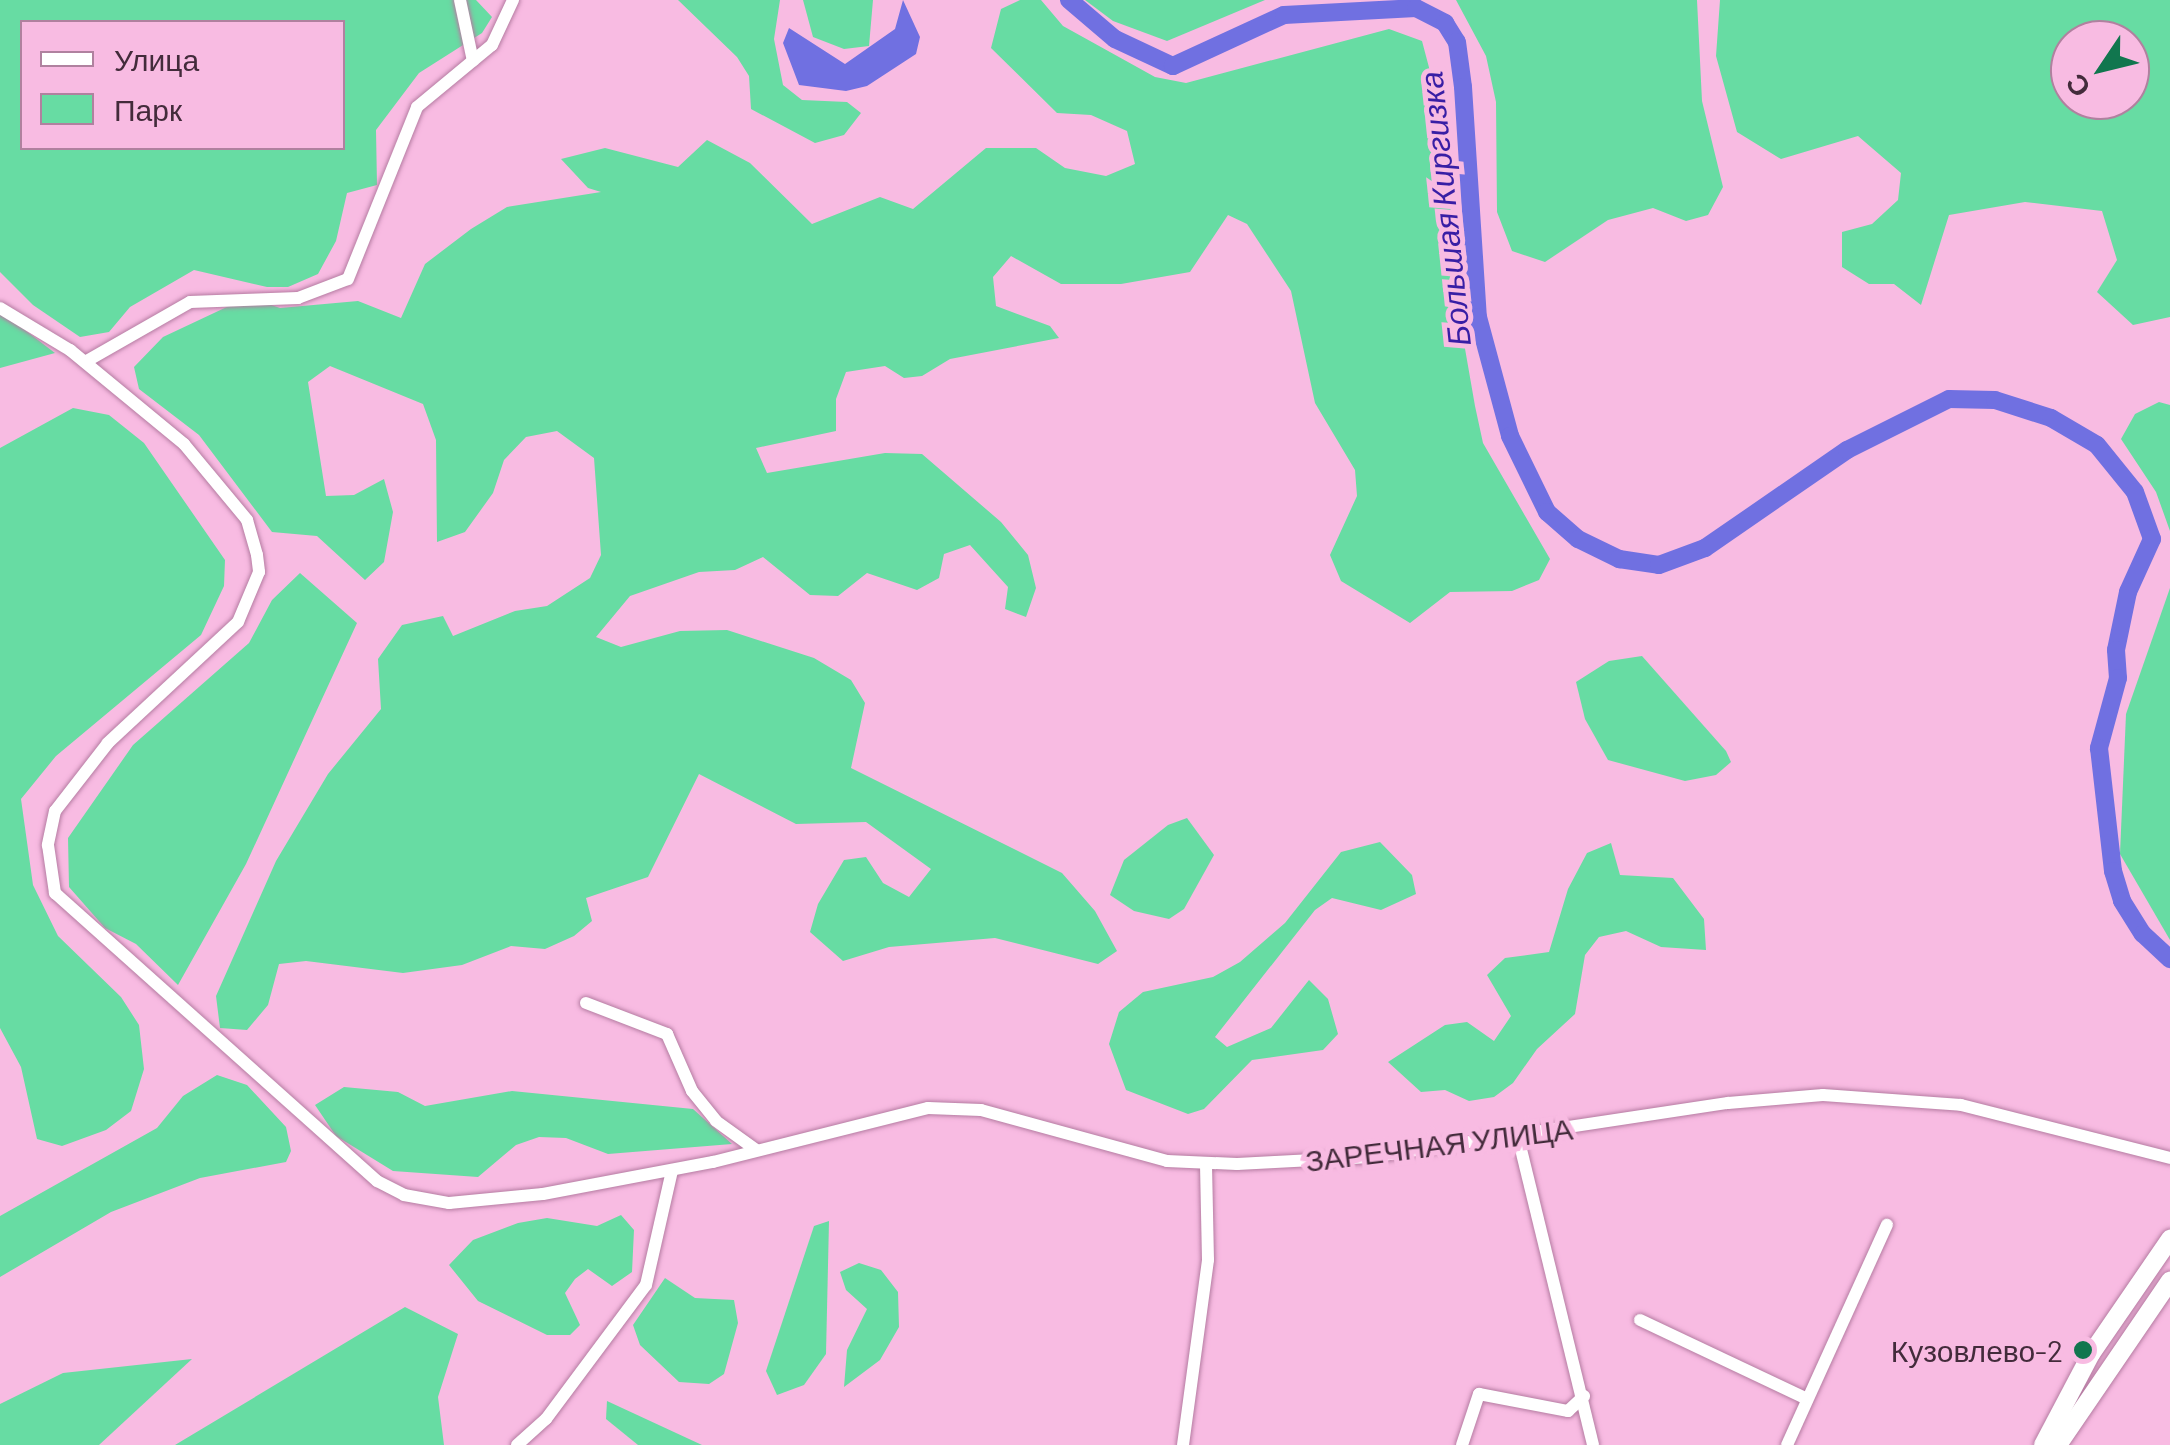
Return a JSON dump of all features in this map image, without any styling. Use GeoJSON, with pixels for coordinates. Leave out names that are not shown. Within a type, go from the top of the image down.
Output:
{"type":"FeatureCollection","features":[{"type":"Feature","properties":{"kind":"main road"},"geometry":{"type":"LineString","coordinates":[[2058,1445],[2071,1410],[2170,1239]]}},
{"type":"Feature","properties":{"kind":"main road"},"geometry":{"type":"LineString","coordinates":[[2043,1445],[2170,1282]]}},
{"type":"Feature","properties":{"kind":"street"},"geometry":{"type":"LineString","coordinates":[[460,0],[473,60]]}},
{"type":"Feature","properties":{"kind":"street"},"geometry":{"type":"LineString","coordinates":[[85,362],[190,302],[298,298],[348,279],[417,107],[492,45],[513,0]]}},
{"type":"Feature","properties":{"kind":"street","name":"ЗАРЕЧНАЯ УЛИЦА"},"geometry":{"type":"LineString","coordinates":[[0,308],[85,362],[184,444],[247,520],[259,572],[238,622],[108,744],[54,811],[48,845],[56,893],[377,1181],[404,1195],[449,1203],[672,1170],[928,1108],[981,1110],[1166,1161],[1206,1164],[1370,1156],[1728,1103],[1824,1095],[1960,1105],[2170,1158]]}},
{"type":"Feature","properties":{"kind":"street"},"geometry":{"type":"LineString","coordinates":[[586,1003],[667,1034],[692,1091],[716,1121],[756,1150]]}},
{"type":"Feature","properties":{"kind":"street"},"geometry":{"type":"LineString","coordinates":[[1518,1137],[1594,1445]]}},
{"type":"Feature","properties":{"kind":"street"},"geometry":{"type":"LineString","coordinates":[[1183,1445],[1208,1260],[1206,1164]]}},
{"type":"Feature","properties":{"kind":"street"},"geometry":{"type":"LineString","coordinates":[[517,1445],[570,1388],[646,1285],[672,1170]]}},
{"type":"Feature","properties":{"kind":"street"},"geometry":{"type":"LineString","coordinates":[[1787,1445],[1886,1225]]}},
{"type":"Feature","properties":{"kind":"street"},"geometry":{"type":"LineString","coordinates":[[1640,1320],[1805,1398]]}},
{"type":"Feature","properties":{"kind":"street"},"geometry":{"type":"LineString","coordinates":[[1462,1445],[1479,1394],[1568,1411],[1584,1396]]}},
{"type":"Feature","properties":{"kind":"street"},"geometry":{"type":"LineString","coordinates":[[2067,1445],[2071,1410]]}},
{"type":"Feature","properties":{"kind":"green space"},"geometry":{"type":"Polygon","coordinates":[[[0,0],[476,0],[492,17],[482,33],[419,73],[376,130],[377,185],[347,193],[336,241],[318,274],[288,287],[267,287],[194,270],[130,307],[109,332],[80,337],[33,305],[0,272],[0,0]]]}},
{"type":"Feature","properties":{"kind":"green space"},"geometry":{"type":"Polygon","coordinates":[[[678,0],[780,0],[774,39],[783,85],[802,100],[847,102],[861,113],[844,135],[815,143],[751,109],[749,76],[737,57],[678,0]]]}},
{"type":"Feature","properties":{"kind":"green space"},"geometry":{"type":"Polygon","coordinates":[[[803,0],[873,0],[869,46],[844,49],[813,37],[803,0]]]}},
{"type":"Feature","properties":{"kind":"green space"},"geometry":{"type":"Polygon","coordinates":[[[1020,0],[1041,0],[1063,26],[1155,77],[1186,83],[1389,29],[1422,41],[1449,143],[1452,274],[1483,443],[1550,559],[1539,580],[1512,591],[1450,592],[1410,623],[1341,581],[1330,555],[1357,496],[1355,470],[1315,403],[1291,291],[1247,224],[1228,215],[1190,272],[1121,284],[1061,284],[1011,256],[993,277],[996,306],[1050,326],[1059,338],[950,359],[922,376],[904,378],[885,366],[846,372],[836,399],[836,431],[756,448],[767,473],[885,453],[922,454],[1001,522],[1028,555],[1036,588],[1026,617],[1005,609],[1008,587],[970,545],[944,554],[939,578],[917,590],[867,573],[838,596],[810,595],[763,557],[735,570],[699,572],[630,596],[596,637],[621,647],[680,631],[727,630],[814,658],[851,680],[865,703],[851,768],[1062,873],[1095,911],[1117,951],[1098,964],[995,938],[889,947],[843,961],[810,932],[818,904],[844,860],[866,857],[883,883],[909,897],[931,869],[866,822],[796,824],[699,774],[648,877],[586,898],[592,921],[574,936],[545,949],[511,946],[462,965],[403,973],[306,961],[279,964],[268,1005],[247,1030],[220,1028],[216,996],[276,861],[328,774],[381,709],[378,659],[402,625],[443,616],[453,636],[515,611],[547,606],[590,578],[601,555],[594,458],[557,431],[526,437],[504,460],[493,493],[465,532],[437,542],[436,440],[423,404],[330,366],[308,382],[326,496],[354,495],[384,479],[393,512],[384,562],[365,580],[317,536],[272,532],[199,435],[139,389],[134,367],[163,337],[248,297],[280,308],[358,301],[401,318],[425,264],[471,229],[507,207],[601,192],[588,188],[561,159],[605,148],[678,167],[707,140],[750,163],[812,224],[880,197],[913,209],[986,148],[1036,148],[1065,168],[1106,176],[1135,164],[1127,131],[1091,115],[1057,113],[991,48],[1001,9],[1020,0]]]}},
{"type":"Feature","properties":{"kind":"green space"},"geometry":{"type":"Polygon","coordinates":[[[1085,0],[1265,0],[1167,41],[1113,21],[1085,0]]]}},
{"type":"Feature","properties":{"kind":"green space"},"geometry":{"type":"Polygon","coordinates":[[[1456,0],[1697,0],[1702,101],[1723,187],[1708,215],[1686,221],[1653,208],[1608,220],[1545,262],[1512,251],[1497,212],[1496,102],[1486,56],[1456,0]]]}},
{"type":"Feature","properties":{"kind":"green space"},"geometry":{"type":"Polygon","coordinates":[[[1720,0],[2170,0],[2170,317],[2133,325],[2097,292],[2117,260],[2102,211],[2025,202],[1949,215],[1921,305],[1894,284],[1869,284],[1842,267],[1842,232],[1872,224],[1898,200],[1901,173],[1858,136],[1781,159],[1737,132],[1716,56],[1720,0]]]}},
{"type":"Feature","properties":{"kind":"green space"},"geometry":{"type":"Polygon","coordinates":[[[0,311],[55,353],[0,368],[0,311]]]}},
{"type":"Feature","properties":{"kind":"green space"},"geometry":{"type":"Polygon","coordinates":[[[2159,402],[2170,405],[2170,531],[2156,492],[2121,439],[2135,414],[2159,402]]]}},
{"type":"Feature","properties":{"kind":"green space"},"geometry":{"type":"Polygon","coordinates":[[[73,408],[109,415],[144,443],[225,560],[224,586],[201,635],[56,756],[21,799],[33,885],[58,936],[121,997],[139,1025],[144,1069],[131,1111],[106,1130],[62,1146],[37,1139],[21,1067],[0,1028],[0,448],[73,408]]]}},
{"type":"Feature","properties":{"kind":"green space"},"geometry":{"type":"Polygon","coordinates":[[[300,573],[357,623],[246,864],[178,985],[136,944],[105,928],[69,887],[68,838],[133,745],[249,643],[272,600],[300,573]]]}},
{"type":"Feature","properties":{"kind":"green space"},"geometry":{"type":"Polygon","coordinates":[[[2170,588],[2170,940],[2120,854],[2126,714],[2170,588]]]}},
{"type":"Feature","properties":{"kind":"green space"},"geometry":{"type":"Polygon","coordinates":[[[1642,656],[1726,751],[1731,762],[1716,775],[1685,781],[1608,760],[1585,719],[1576,682],[1609,661],[1642,656]]]}},
{"type":"Feature","properties":{"kind":"green space"},"geometry":{"type":"Polygon","coordinates":[[[1187,818],[1214,855],[1184,909],[1169,919],[1134,911],[1110,895],[1124,860],[1168,825],[1187,818]]]}},
{"type":"Feature","properties":{"kind":"green space"},"geometry":{"type":"Polygon","coordinates":[[[1380,842],[1412,875],[1416,894],[1381,910],[1332,898],[1315,910],[1215,1037],[1227,1047],[1271,1028],[1309,980],[1328,999],[1338,1034],[1323,1050],[1252,1060],[1204,1109],[1188,1114],[1126,1090],[1109,1044],[1119,1012],[1143,992],[1213,977],[1240,962],[1285,923],[1341,852],[1380,842]]]}},
{"type":"Feature","properties":{"kind":"green space"},"geometry":{"type":"Polygon","coordinates":[[[1611,843],[1620,875],[1673,878],[1704,919],[1706,950],[1661,947],[1626,931],[1599,937],[1585,955],[1575,1014],[1537,1049],[1513,1083],[1494,1097],[1469,1101],[1445,1090],[1421,1092],[1388,1062],[1445,1025],[1467,1022],[1494,1041],[1511,1016],[1487,975],[1505,958],[1549,952],[1568,889],[1587,853],[1611,843]]]}},
{"type":"Feature","properties":{"kind":"green space"},"geometry":{"type":"Polygon","coordinates":[[[217,1075],[247,1085],[286,1127],[291,1151],[286,1162],[200,1178],[111,1212],[0,1277],[0,1216],[157,1128],[183,1096],[217,1075]]]}},
{"type":"Feature","properties":{"kind":"green space"},"geometry":{"type":"Polygon","coordinates":[[[344,1087],[398,1092],[425,1106],[512,1091],[693,1109],[732,1144],[608,1154],[566,1138],[539,1137],[516,1145],[478,1177],[393,1171],[336,1136],[315,1105],[344,1087]]]}},
{"type":"Feature","properties":{"kind":"green space"},"geometry":{"type":"Polygon","coordinates":[[[621,1215],[634,1230],[632,1272],[612,1286],[588,1269],[575,1279],[565,1293],[580,1325],[570,1335],[547,1335],[478,1301],[449,1265],[473,1240],[518,1223],[547,1218],[597,1226],[621,1215]]]}},
{"type":"Feature","properties":{"kind":"green space"},"geometry":{"type":"Polygon","coordinates":[[[829,1221],[826,1354],[804,1385],[777,1395],[766,1371],[814,1226],[829,1221]]]}},
{"type":"Feature","properties":{"kind":"green space"},"geometry":{"type":"Polygon","coordinates":[[[859,1263],[881,1270],[898,1292],[899,1327],[880,1360],[844,1387],[847,1350],[867,1309],[846,1290],[840,1272],[859,1263]]]}},
{"type":"Feature","properties":{"kind":"green space"},"geometry":{"type":"Polygon","coordinates":[[[665,1278],[695,1298],[734,1300],[738,1323],[724,1374],[709,1384],[679,1382],[640,1345],[633,1325],[665,1278]]]}},
{"type":"Feature","properties":{"kind":"green space"},"geometry":{"type":"Polygon","coordinates":[[[405,1307],[458,1334],[438,1397],[444,1445],[175,1445],[405,1307]]]}},
{"type":"Feature","properties":{"kind":"green space"},"geometry":{"type":"Polygon","coordinates":[[[192,1359],[99,1445],[0,1445],[0,1404],[63,1373],[192,1359]]]}},
{"type":"Feature","properties":{"kind":"green space"},"geometry":{"type":"Polygon","coordinates":[[[607,1401],[702,1445],[638,1445],[606,1419],[607,1401]]]}},
{"type":"Feature","properties":{"kind":"shaded area"},"geometry":{"type":"Polygon","coordinates":[[[903,0],[920,37],[916,54],[867,86],[846,91],[799,85],[783,43],[789,28],[845,64],[895,29],[903,0]]]}},
{"type":"Feature","properties":{"kind":"waterway","name":"Большая Киргизка"},"geometry":{"type":"LineString","coordinates":[[1069,0],[1115,39],[1173,66],[1284,15],[1416,8],[1445,23],[1457,42],[1463,87],[1478,317],[1510,436],[1547,512],[1578,539],[1619,559],[1659,565],[1705,548],[1847,450],[1949,399],[1995,400],[2051,418],[2097,445],[2135,492],[2152,539],[2128,592],[2116,650],[2118,678],[2099,748],[2113,871],[2122,901],[2143,934],[2170,959]]}},
{"type":"Feature","properties":{"kind":"place","name":"Кузовлево-2"},"geometry":{"type":"Point","coordinates":[2083,1350]}}]}
